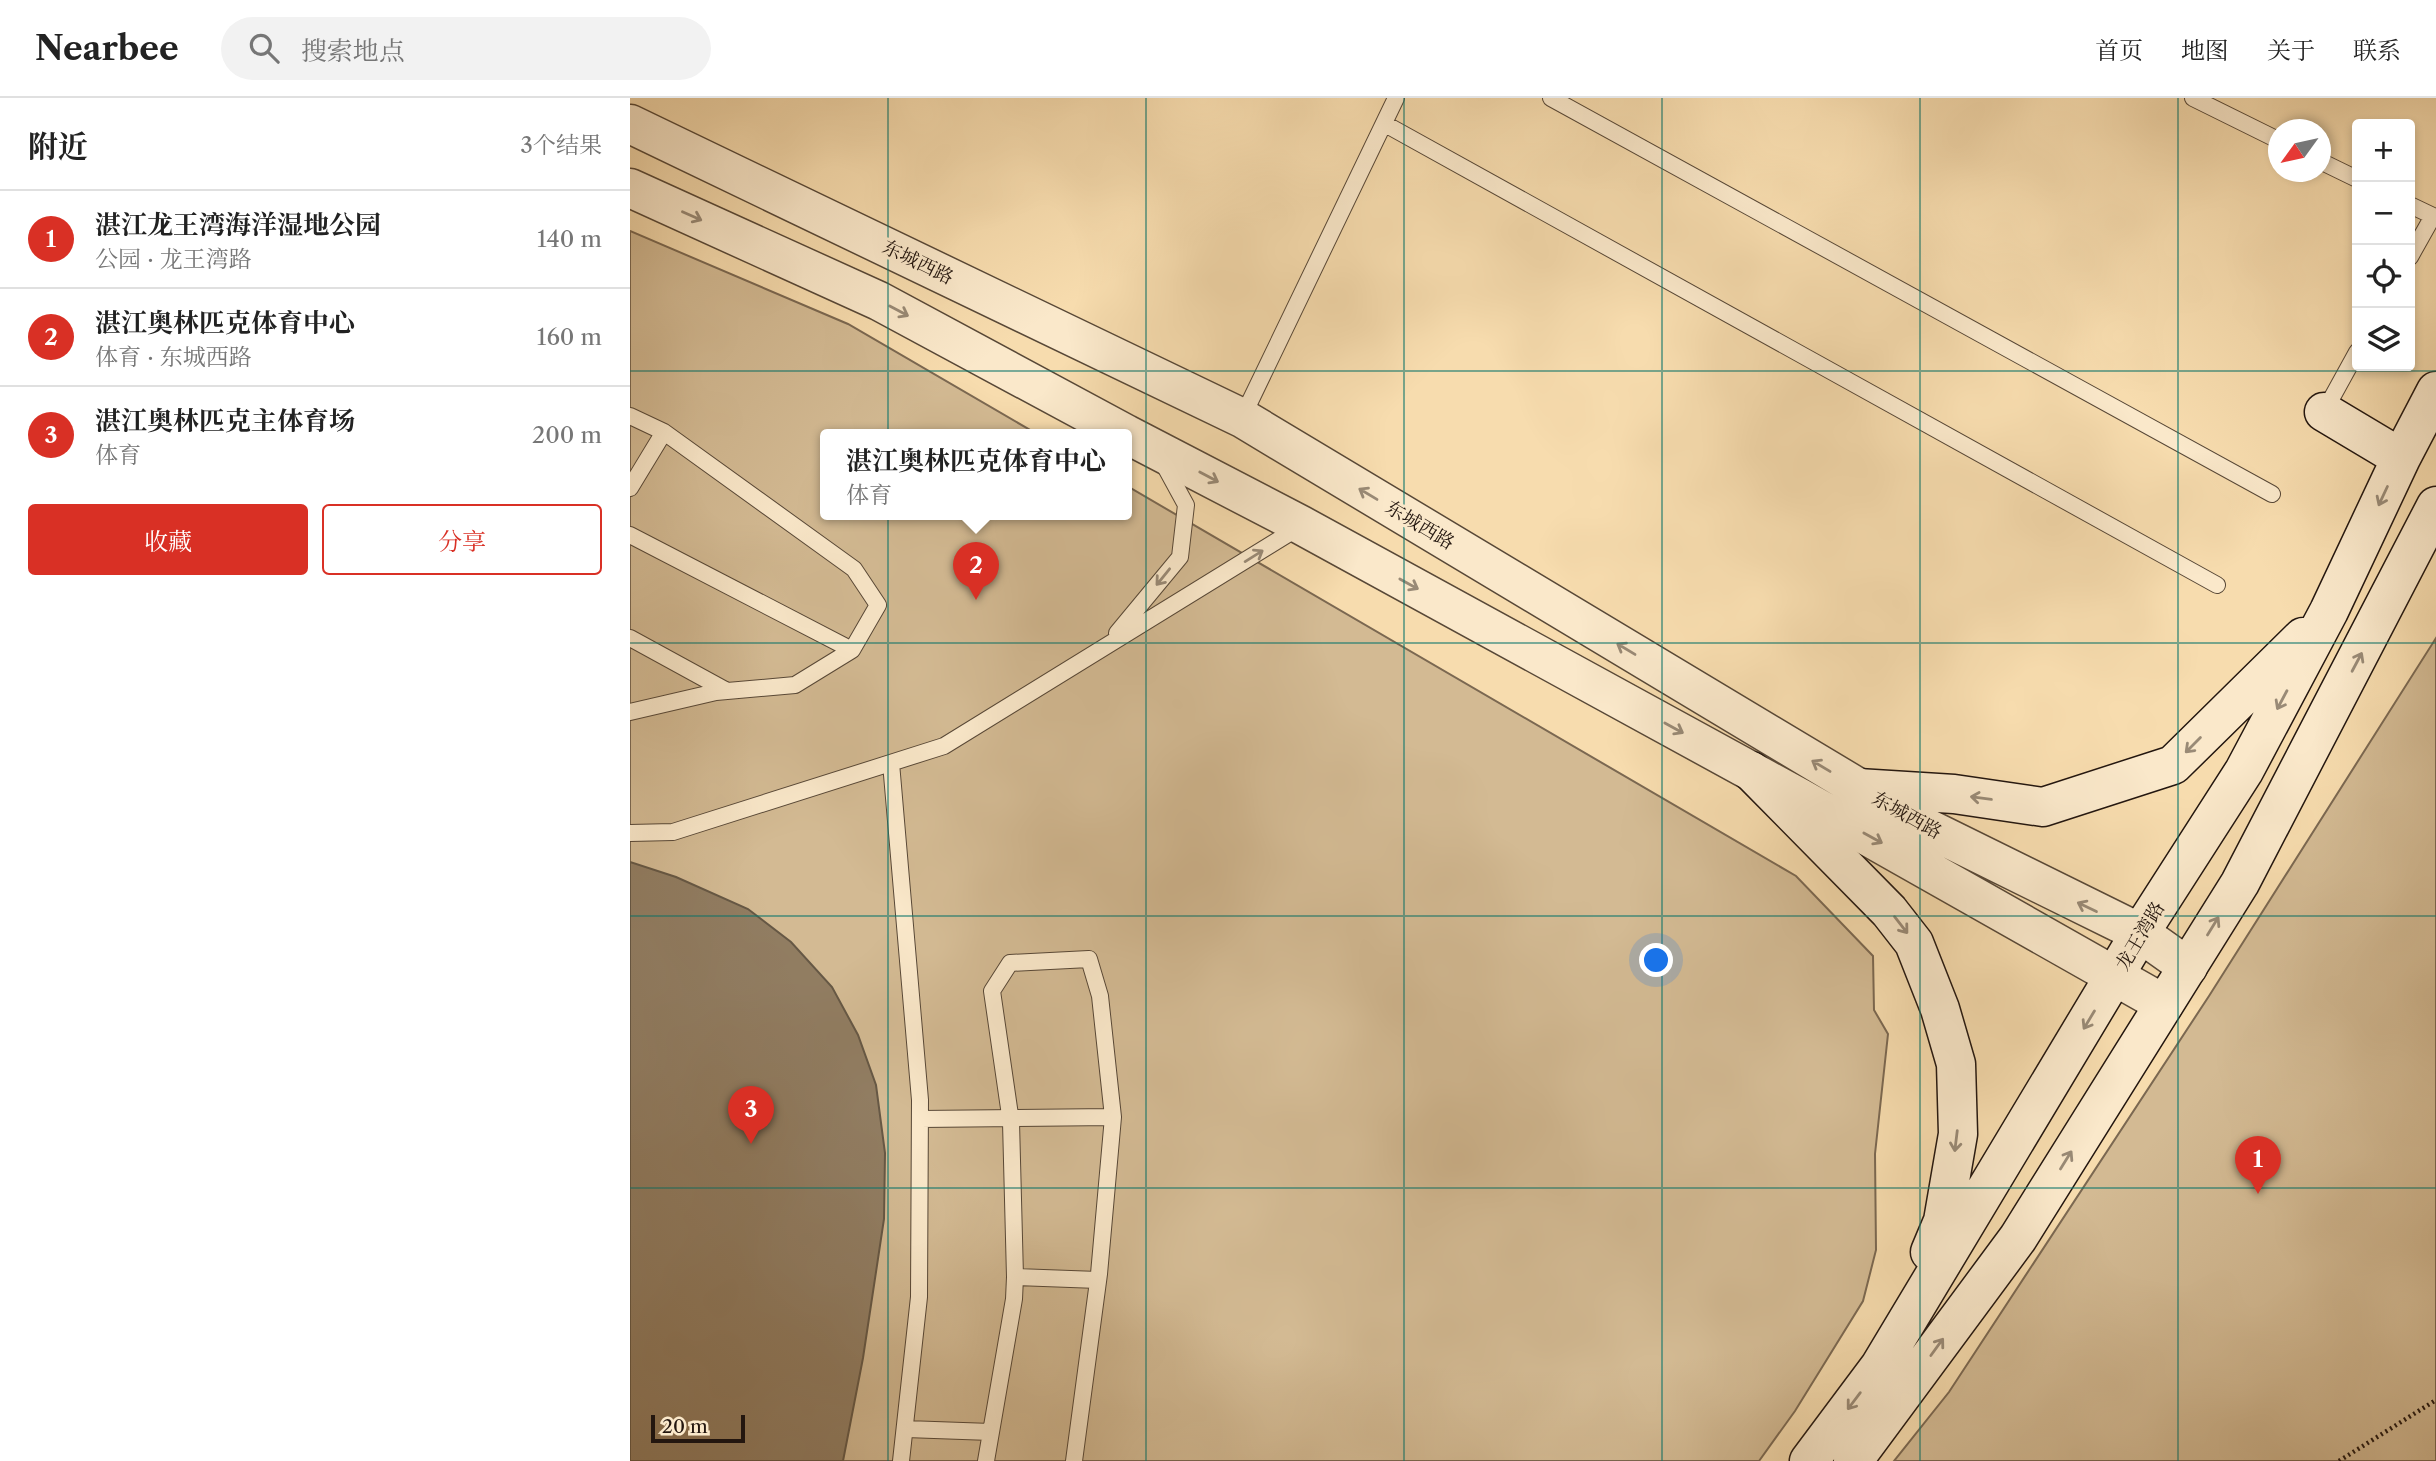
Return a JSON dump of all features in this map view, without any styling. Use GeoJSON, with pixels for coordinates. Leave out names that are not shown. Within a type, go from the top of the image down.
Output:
{"type":"FeatureCollection","features":[{"type":"Feature","properties":{"kind":"main road","name":"东城西路"},"geometry":{"type":"LineString","coordinates":[[630,124],[1242,418],[1917,823],[2140,933],[2188,967]]}},
{"type":"Feature","properties":{"kind":"main road"},"geometry":{"type":"LineString","coordinates":[[630,188],[879,301],[1117,429]]}},
{"type":"Feature","properties":{"kind":"main road","name":"龙王湾路"},"geometry":{"type":"LineString","coordinates":[[1809,1461],[1880,1366],[2140,933],[2244,771],[2329,611],[2401,458],[2436,391]]}},
{"type":"Feature","properties":{"kind":"main road"},"geometry":{"type":"LineString","coordinates":[[2324,412],[2401,458]]}},
{"type":"Feature","properties":{"kind":"main road"},"geometry":{"type":"LineString","coordinates":[[1136,439],[1301,525],[1751,771],[2164,1004]]}},
{"type":"Feature","properties":{"kind":"main road"},"geometry":{"type":"LineString","coordinates":[[1853,1461],[2018,1238],[2240,883],[2436,506]]}},
{"type":"Feature","properties":{"kind":"main road"},"geometry":{"type":"LineString","coordinates":[[1858,788],[1954,794],[2043,807],[2173,765],[2329,611]]}},
{"type":"Feature","properties":{"kind":"main road"},"geometry":{"type":"LineString","coordinates":[[1751,771],[1844,862],[1914,943],[1940,1009],[1956,1064],[1958,1134],[1943,1221],[1880,1366]]}},
{"type":"Feature","properties":{"kind":"lane"},"geometry":{"type":"LineString","coordinates":[[1242,418],[1396,98]]}},
{"type":"Feature","properties":{"kind":"lane"},"geometry":{"type":"LineString","coordinates":[[1551,98],[2272,494]]}},
{"type":"Feature","properties":{"kind":"lane"},"geometry":{"type":"LineString","coordinates":[[2193,98],[2268,135]]}},
{"type":"Feature","properties":{"kind":"lane"},"geometry":{"type":"LineString","coordinates":[[1385,124],[2217,585]]}},
{"type":"Feature","properties":{"kind":"lane"},"geometry":{"type":"LineString","coordinates":[[2331,166],[2352,177]]}},
{"type":"Feature","properties":{"kind":"lane"},"geometry":{"type":"LineString","coordinates":[[2415,207],[2433,216],[2415,248]]}},
{"type":"Feature","properties":{"kind":"lane"},"geometry":{"type":"LineString","coordinates":[[2324,412],[2352,361]]}},
{"type":"Feature","properties":{"kind":"lane"},"geometry":{"type":"LineString","coordinates":[[630,416],[664,432],[854,569],[878,605],[852,650],[795,685],[727,691],[630,712]]}},
{"type":"Feature","properties":{"kind":"lane"},"geometry":{"type":"LineString","coordinates":[[630,488],[664,432]]}},
{"type":"Feature","properties":{"kind":"lane"},"geometry":{"type":"LineString","coordinates":[[1111,641],[1180,557],[1186,505],[1136,439]]}},
{"type":"Feature","properties":{"kind":"lane"},"geometry":{"type":"LineString","coordinates":[[630,833],[673,832],[944,746],[1111,641],[1165,612],[1301,525]]}},
{"type":"Feature","properties":{"kind":"lane"},"geometry":{"type":"LineString","coordinates":[[630,534],[852,650]]}},
{"type":"Feature","properties":{"kind":"lane"},"geometry":{"type":"LineString","coordinates":[[630,638],[727,691]]}},
{"type":"Feature","properties":{"kind":"lane"},"geometry":{"type":"LineString","coordinates":[[891,763],[920,1119],[919,1297],[901,1461]]}},
{"type":"Feature","properties":{"kind":"lane"},"geometry":{"type":"LineString","coordinates":[[986,1461],[1014,1299],[1015,1277],[1011,1117],[992,991],[1010,963],[1089,958],[1100,996],[1113,1117],[1098,1280],[1074,1461]]}},
{"type":"Feature","properties":{"kind":"lane"},"geometry":{"type":"LineString","coordinates":[[920,1119],[1113,1117]]}},
{"type":"Feature","properties":{"kind":"lane"},"geometry":{"type":"LineString","coordinates":[[1015,1277],[1098,1280]]}},
{"type":"Feature","properties":{"kind":"lane"},"geometry":{"type":"LineString","coordinates":[[906,1429],[991,1432]]}},
{"type":"Feature","properties":{"kind":"path"},"geometry":{"type":"LineString","coordinates":[[2339,1461],[2436,1400]]}},
{"type":"Feature","properties":{"kind":"shaded area"},"geometry":{"type":"Polygon","coordinates":[[[630,231],[848,324],[1028,429],[820,429],[820,520],[1132,520],[1132,489],[1796,876],[1873,956],[1874,1010],[1888,1034],[1875,1154],[1876,1250],[1863,1301],[1795,1411],[1759,1461],[630,1461],[630,231]]]}},
{"type":"Feature","properties":{"kind":"shaded area"},"geometry":{"type":"Polygon","coordinates":[[[2436,638],[2436,1461],[1894,1461],[1949,1392],[2209,996],[2436,638]]]}},
{"type":"Feature","properties":{"kind":"building"},"geometry":{"type":"Polygon","coordinates":[[[630,862],[676,877],[748,909],[791,942],[832,987],[858,1035],[876,1085],[885,1153],[884,1219],[863,1358],[843,1461],[630,1461],[630,862]]]}},
{"type":"Feature","properties":{"kind":"place","name":"湛江奥林匹克体育中心"},"geometry":{"type":"Point","coordinates":[976,600]}},
{"type":"Feature","properties":{"kind":"place","name":"湛江奥林匹克主体育场"},"geometry":{"type":"Point","coordinates":[751,1144]}},
{"type":"Feature","properties":{"kind":"place","name":"湛江龙王湾海洋湿地公园"},"geometry":{"type":"Point","coordinates":[2258,1194]}}]}
